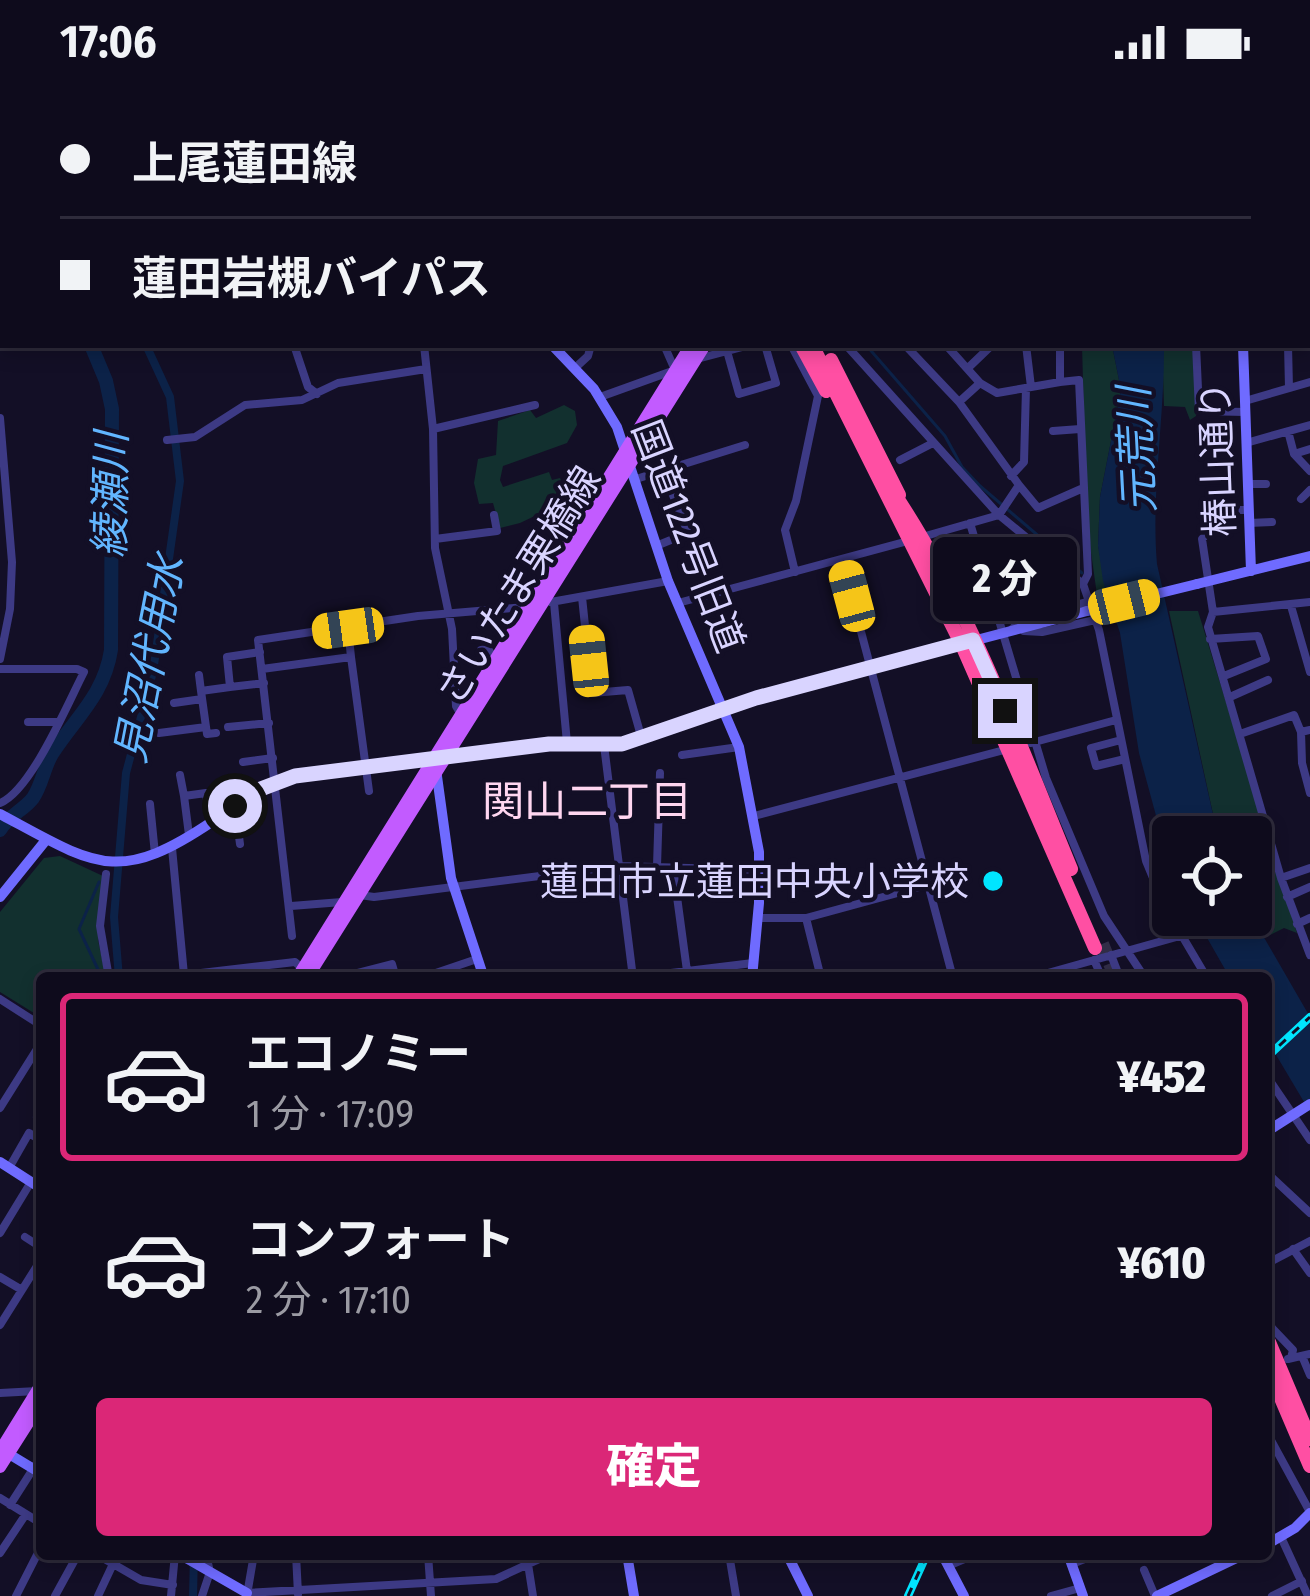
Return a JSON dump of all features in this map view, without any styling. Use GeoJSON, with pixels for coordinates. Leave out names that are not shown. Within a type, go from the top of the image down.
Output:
{"type":"FeatureCollection","features":[{"type":"Feature","properties":{"kind":"highway"},"geometry":{"type":"LineString","coordinates":[[803,348],[903,519]]}},
{"type":"Feature","properties":{"kind":"highway"},"geometry":{"type":"LineString","coordinates":[[814,348],[1021,746],[1100,952]]}},
{"type":"Feature","properties":{"kind":"highway"},"geometry":{"type":"LineString","coordinates":[[824,348],[903,519]]}},
{"type":"Feature","properties":{"kind":"highway"},"geometry":{"type":"LineString","coordinates":[[1283,1360],[1309,1445]]}},
{"type":"Feature","properties":{"kind":"main road","name":"さいたま栗橋線"},"geometry":{"type":"LineString","coordinates":[[306,972],[344,903],[549,601],[675,370],[693,352]]}},
{"type":"Feature","properties":{"kind":"main road","name":"さいたま栗橋線"},"geometry":{"type":"LineString","coordinates":[[307,972],[360,895],[439,764],[461,715],[693,352]]}},
{"type":"Feature","properties":{"kind":"main road"},"geometry":{"type":"LineString","coordinates":[[0,1467],[2,1451],[36,1398]]}},
{"type":"Feature","properties":{"kind":"street"},"geometry":{"type":"LineString","coordinates":[[295,348],[308,387],[317,394]]}},
{"type":"Feature","properties":{"kind":"street"},"geometry":{"type":"LineString","coordinates":[[424,348],[434,429],[435,539],[449,613],[456,706],[461,715]]}},
{"type":"Feature","properties":{"kind":"street","name":"国道122号旧道"},"geometry":{"type":"LineString","coordinates":[[555,348],[600,397],[628,455],[668,581],[739,747],[760,870],[752,972]]}},
{"type":"Feature","properties":{"kind":"street"},"geometry":{"type":"LineString","coordinates":[[575,368],[590,348]]}},
{"type":"Feature","properties":{"kind":"street"},"geometry":{"type":"LineString","coordinates":[[600,397],[675,370],[665,348]]}},
{"type":"Feature","properties":{"kind":"street"},"geometry":{"type":"LineString","coordinates":[[693,352],[738,348]]}},
{"type":"Feature","properties":{"kind":"street"},"geometry":{"type":"LineString","coordinates":[[727,351],[740,394],[776,383],[766,348]]}},
{"type":"Feature","properties":{"kind":"street"},"geometry":{"type":"LineString","coordinates":[[793,348],[818,396],[796,501],[785,530],[795,572]]}},
{"type":"Feature","properties":{"kind":"street"},"geometry":{"type":"LineString","coordinates":[[849,348],[999,514],[1083,584],[1152,874]]}},
{"type":"Feature","properties":{"kind":"street"},"geometry":{"type":"LineString","coordinates":[[907,348],[959,403],[1038,508],[1082,489]]}},
{"type":"Feature","properties":{"kind":"street"},"geometry":{"type":"LineString","coordinates":[[949,348],[980,382],[998,393],[1078,380],[1088,574],[1083,584]]}},
{"type":"Feature","properties":{"kind":"street"},"geometry":{"type":"LineString","coordinates":[[968,368],[989,348]]}},
{"type":"Feature","properties":{"kind":"street"},"geometry":{"type":"LineString","coordinates":[[1011,476],[1024,462],[1026,348]]}},
{"type":"Feature","properties":{"kind":"street"},"geometry":{"type":"LineString","coordinates":[[1060,348],[1060,382]]}},
{"type":"Feature","properties":{"kind":"street"},"geometry":{"type":"LineString","coordinates":[[1196,348],[1199,411],[1245,406],[1310,382]]}},
{"type":"Feature","properties":{"kind":"street","name":"椿山通り"},"geometry":{"type":"LineString","coordinates":[[1243,348],[1251,571]]}},
{"type":"Feature","properties":{"kind":"street"},"geometry":{"type":"LineString","coordinates":[[1289,348],[1289,388]]}},
{"type":"Feature","properties":{"kind":"street"},"geometry":{"type":"LineString","coordinates":[[174,440],[201,434],[244,405],[284,403],[338,382],[426,369]]}},
{"type":"Feature","properties":{"kind":"street"},"geometry":{"type":"LineString","coordinates":[[959,403],[980,382]]}},
{"type":"Feature","properties":{"kind":"street"},"geometry":{"type":"LineString","coordinates":[[434,429],[535,405]]}},
{"type":"Feature","properties":{"kind":"street"},"geometry":{"type":"LineString","coordinates":[[0,418],[12,562],[10,609],[0,659]]}},
{"type":"Feature","properties":{"kind":"street"},"geometry":{"type":"LineString","coordinates":[[1246,443],[1310,425]]}},
{"type":"Feature","properties":{"kind":"street"},"geometry":{"type":"LineString","coordinates":[[1053,431],[1080,429]]}},
{"type":"Feature","properties":{"kind":"street"},"geometry":{"type":"LineString","coordinates":[[1288,431],[1294,454],[1310,471]]}},
{"type":"Feature","properties":{"kind":"street"},"geometry":{"type":"LineString","coordinates":[[900,460],[933,443]]}},
{"type":"Feature","properties":{"kind":"street"},"geometry":{"type":"LineString","coordinates":[[636,479],[745,445]]}},
{"type":"Feature","properties":{"kind":"street"},"geometry":{"type":"LineString","coordinates":[[1294,454],[1310,449]]}},
{"type":"Feature","properties":{"kind":"street"},"geometry":{"type":"LineString","coordinates":[[663,470],[694,548]]}},
{"type":"Feature","properties":{"kind":"street"},"geometry":{"type":"LineString","coordinates":[[1247,484],[1266,484]]}},
{"type":"Feature","properties":{"kind":"street"},"geometry":{"type":"LineString","coordinates":[[677,603],[999,514],[1019,485]]}},
{"type":"Feature","properties":{"kind":"street"},"geometry":{"type":"LineString","coordinates":[[1301,499],[1310,490]]}},
{"type":"Feature","properties":{"kind":"street"},"geometry":{"type":"LineString","coordinates":[[1272,522],[1229,510],[1202,539],[1203,583],[1213,612],[1210,639],[1309,956]]}},
{"type":"Feature","properties":{"kind":"street"},"geometry":{"type":"LineString","coordinates":[[435,539],[497,531],[494,515]]}},
{"type":"Feature","properties":{"kind":"street"},"geometry":{"type":"LineString","coordinates":[[970,524],[1007,631],[1021,746],[1104,916],[1141,972]]}},
{"type":"Feature","properties":{"kind":"street"},"geometry":{"type":"LineString","coordinates":[[656,546],[688,533]]}},
{"type":"Feature","properties":{"kind":"street"},"geometry":{"type":"LineString","coordinates":[[0,669],[84,672],[1,811],[46,840],[108,868],[172,848],[276,782],[366,768],[439,764],[567,743],[604,745],[1007,631],[1310,556]]}},
{"type":"Feature","properties":{"kind":"street"},"geometry":{"type":"LineString","coordinates":[[842,560],[951,972]]}},
{"type":"Feature","properties":{"kind":"street"},"geometry":{"type":"LineString","coordinates":[[567,743],[549,601],[668,581]]}},
{"type":"Feature","properties":{"kind":"street"},"geometry":{"type":"LineString","coordinates":[[582,597],[592,693],[628,690],[641,736]]}},
{"type":"Feature","properties":{"kind":"street"},"geometry":{"type":"LineString","coordinates":[[1213,612],[1310,602]]}},
{"type":"Feature","properties":{"kind":"street"},"geometry":{"type":"LineString","coordinates":[[1291,606],[1310,672]]}},
{"type":"Feature","properties":{"kind":"street"},"geometry":{"type":"LineString","coordinates":[[292,937],[259,640],[449,613],[529,608]]}},
{"type":"Feature","properties":{"kind":"street"},"geometry":{"type":"LineString","coordinates":[[348,628],[369,791]]}},
{"type":"Feature","properties":{"kind":"street"},"geometry":{"type":"LineString","coordinates":[[1210,639],[1258,636],[1266,659],[1223,676]]}},
{"type":"Feature","properties":{"kind":"street"},"geometry":{"type":"LineString","coordinates":[[481,650],[488,649],[496,660]]}},
{"type":"Feature","properties":{"kind":"street"},"geometry":{"type":"LineString","coordinates":[[230,687],[226,656],[260,652]]}},
{"type":"Feature","properties":{"kind":"street"},"geometry":{"type":"LineString","coordinates":[[262,669],[351,657]]}},
{"type":"Feature","properties":{"kind":"street"},"geometry":{"type":"LineString","coordinates":[[200,675],[207,734],[216,733]]}},
{"type":"Feature","properties":{"kind":"street"},"geometry":{"type":"LineString","coordinates":[[1230,697],[1268,680]]}},
{"type":"Feature","properties":{"kind":"street"},"geometry":{"type":"LineString","coordinates":[[174,703],[264,683]]}},
{"type":"Feature","properties":{"kind":"street"},"geometry":{"type":"LineString","coordinates":[[1240,734],[1294,715],[1305,731],[1302,763],[1310,793]]}},
{"type":"Feature","properties":{"kind":"street"},"geometry":{"type":"LineString","coordinates":[[754,816],[1116,720]]}},
{"type":"Feature","properties":{"kind":"street"},"geometry":{"type":"LineString","coordinates":[[28,722],[58,722]]}},
{"type":"Feature","properties":{"kind":"street"},"geometry":{"type":"LineString","coordinates":[[228,728],[269,723]]}},
{"type":"Feature","properties":{"kind":"street"},"geometry":{"type":"LineString","coordinates":[[159,733],[206,728]]}},
{"type":"Feature","properties":{"kind":"street"},"geometry":{"type":"LineString","coordinates":[[1121,740],[1091,748],[1096,766],[1125,759]]}},
{"type":"Feature","properties":{"kind":"street"},"geometry":{"type":"LineString","coordinates":[[604,745],[631,972]]}},
{"type":"Feature","properties":{"kind":"street"},"geometry":{"type":"LineString","coordinates":[[682,755],[739,747]]}},
{"type":"Feature","properties":{"kind":"street"},"geometry":{"type":"LineString","coordinates":[[243,762],[273,758]]}},
{"type":"Feature","properties":{"kind":"street"},"geometry":{"type":"LineString","coordinates":[[439,764],[440,820],[453,886],[482,972]]}},
{"type":"Feature","properties":{"kind":"street"},"geometry":{"type":"LineString","coordinates":[[656,866],[660,773]]}},
{"type":"Feature","properties":{"kind":"street"},"geometry":{"type":"LineString","coordinates":[[179,780],[184,796],[188,838],[179,780]]}},
{"type":"Feature","properties":{"kind":"street"},"geometry":{"type":"LineString","coordinates":[[226,785],[240,844]]}},
{"type":"Feature","properties":{"kind":"street"},"geometry":{"type":"LineString","coordinates":[[184,796],[206,794],[210,823]]}},
{"type":"Feature","properties":{"kind":"street"},"geometry":{"type":"LineString","coordinates":[[150,804],[155,855]]}},
{"type":"Feature","properties":{"kind":"street"},"geometry":{"type":"LineString","coordinates":[[0,897],[46,840]]}},
{"type":"Feature","properties":{"kind":"street"},"geometry":{"type":"LineString","coordinates":[[172,848],[184,972]]}},
{"type":"Feature","properties":{"kind":"street"},"geometry":{"type":"LineString","coordinates":[[360,895],[619,866],[760,870]]}},
{"type":"Feature","properties":{"kind":"street"},"geometry":{"type":"LineString","coordinates":[[673,867],[687,970]]}},
{"type":"Feature","properties":{"kind":"street"},"geometry":{"type":"LineString","coordinates":[[108,868],[100,926],[108,972]]}},
{"type":"Feature","properties":{"kind":"street"},"geometry":{"type":"LineString","coordinates":[[1281,878],[1310,868]]}},
{"type":"Feature","properties":{"kind":"street"},"geometry":{"type":"LineString","coordinates":[[758,918],[806,918],[927,885]]}},
{"type":"Feature","properties":{"kind":"street"},"geometry":{"type":"LineString","coordinates":[[1287,897],[1310,887]]}},
{"type":"Feature","properties":{"kind":"street"},"geometry":{"type":"LineString","coordinates":[[290,906],[344,903]]}},
{"type":"Feature","properties":{"kind":"street"},"geometry":{"type":"LineString","coordinates":[[806,918],[820,972]]}},
{"type":"Feature","properties":{"kind":"street"},"geometry":{"type":"LineString","coordinates":[[1297,924],[1310,918]]}},
{"type":"Feature","properties":{"kind":"street"},"geometry":{"type":"LineString","coordinates":[[1046,972],[1100,952],[1129,951],[1180,936],[1203,972]]}},
{"type":"Feature","properties":{"kind":"street"},"geometry":{"type":"LineString","coordinates":[[1100,952],[1102,972]]}},
{"type":"Feature","properties":{"kind":"street"},"geometry":{"type":"LineString","coordinates":[[1100,952],[1115,972]]}},
{"type":"Feature","properties":{"kind":"street"},"geometry":{"type":"LineString","coordinates":[[439,972],[477,959]]}},
{"type":"Feature","properties":{"kind":"street"},"geometry":{"type":"LineString","coordinates":[[210,972],[295,962],[301,972]]}},
{"type":"Feature","properties":{"kind":"street"},"geometry":{"type":"LineString","coordinates":[[673,972],[753,963]]}},
{"type":"Feature","properties":{"kind":"street"},"geometry":{"type":"LineString","coordinates":[[364,972],[392,964],[395,972]]}},
{"type":"Feature","properties":{"kind":"street"},"geometry":{"type":"LineString","coordinates":[[0,999],[36,1022]]}},
{"type":"Feature","properties":{"kind":"street"},"geometry":{"type":"LineString","coordinates":[[0,1108],[36,1051]]}},
{"type":"Feature","properties":{"kind":"street"},"geometry":{"type":"LineString","coordinates":[[1272,1081],[1302,1110],[1310,1141]]}},
{"type":"Feature","properties":{"kind":"street"},"geometry":{"type":"LineString","coordinates":[[1272,1128],[1302,1110]]}},
{"type":"Feature","properties":{"kind":"street"},"geometry":{"type":"LineString","coordinates":[[36,1138],[29,1133],[4,1167],[36,1185]]}},
{"type":"Feature","properties":{"kind":"street"},"geometry":{"type":"LineString","coordinates":[[1272,1178],[1310,1213]]}},
{"type":"Feature","properties":{"kind":"street"},"geometry":{"type":"LineString","coordinates":[[0,1233],[36,1187]]}},
{"type":"Feature","properties":{"kind":"street"},"geometry":{"type":"LineString","coordinates":[[25,1237],[36,1244]]}},
{"type":"Feature","properties":{"kind":"street"},"geometry":{"type":"LineString","coordinates":[[1272,1261],[1310,1240]]}},
{"type":"Feature","properties":{"kind":"street"},"geometry":{"type":"LineString","coordinates":[[1293,1249],[1310,1273]]}},
{"type":"Feature","properties":{"kind":"street"},"geometry":{"type":"LineString","coordinates":[[0,1325],[36,1268]]}},
{"type":"Feature","properties":{"kind":"street"},"geometry":{"type":"LineString","coordinates":[[0,1277],[22,1290]]}},
{"type":"Feature","properties":{"kind":"street"},"geometry":{"type":"LineString","coordinates":[[1272,1328],[1293,1350],[1283,1360],[1310,1375]]}},
{"type":"Feature","properties":{"kind":"street"},"geometry":{"type":"LineString","coordinates":[[0,1393],[36,1392]]}},
{"type":"Feature","properties":{"kind":"street"},"geometry":{"type":"LineString","coordinates":[[1272,1443],[1310,1513],[1272,1542]]}},
{"type":"Feature","properties":{"kind":"street"},"geometry":{"type":"LineString","coordinates":[[1283,1466],[1309,1445]]}},
{"type":"Feature","properties":{"kind":"street"},"geometry":{"type":"LineString","coordinates":[[2,1451],[36,1471]]}},
{"type":"Feature","properties":{"kind":"street"},"geometry":{"type":"LineString","coordinates":[[10,1504],[36,1474]]}},
{"type":"Feature","properties":{"kind":"street"},"geometry":{"type":"LineString","coordinates":[[0,1498],[36,1520]]}},
{"type":"Feature","properties":{"kind":"street"},"geometry":{"type":"LineString","coordinates":[[0,1553],[26,1514]]}},
{"type":"Feature","properties":{"kind":"street"},"geometry":{"type":"LineString","coordinates":[[1281,1537],[1308,1596]]}},
{"type":"Feature","properties":{"kind":"street"},"geometry":{"type":"LineString","coordinates":[[16,1596],[36,1556]]}},
{"type":"Feature","properties":{"kind":"street"},"geometry":{"type":"LineString","coordinates":[[55,1596],[75,1560]]}},
{"type":"Feature","properties":{"kind":"street"},"geometry":{"type":"LineString","coordinates":[[105,1560],[172,1591],[180,1560]]}},
{"type":"Feature","properties":{"kind":"street"},"geometry":{"type":"LineString","coordinates":[[188,1560],[247,1594],[496,1579],[535,1560]]}},
{"type":"Feature","properties":{"kind":"street"},"geometry":{"type":"LineString","coordinates":[[202,1596],[206,1560]]}},
{"type":"Feature","properties":{"kind":"street"},"geometry":{"type":"LineString","coordinates":[[247,1594],[253,1560]]}},
{"type":"Feature","properties":{"kind":"street"},"geometry":{"type":"LineString","coordinates":[[296,1560],[298,1593]]}},
{"type":"Feature","properties":{"kind":"street"},"geometry":{"type":"LineString","coordinates":[[428,1560],[431,1596]]}},
{"type":"Feature","properties":{"kind":"street"},"geometry":{"type":"LineString","coordinates":[[628,1560],[634,1596]]}},
{"type":"Feature","properties":{"kind":"street"},"geometry":{"type":"LineString","coordinates":[[730,1560],[736,1596]]}},
{"type":"Feature","properties":{"kind":"street"},"geometry":{"type":"LineString","coordinates":[[790,1560],[808,1596]]}},
{"type":"Feature","properties":{"kind":"street"},"geometry":{"type":"LineString","coordinates":[[946,1560],[958,1594]]}},
{"type":"Feature","properties":{"kind":"street"},"geometry":{"type":"LineString","coordinates":[[949,1566],[962,1560]]}},
{"type":"Feature","properties":{"kind":"street"},"geometry":{"type":"LineString","coordinates":[[1051,1596],[1081,1592],[1070,1560]]}},
{"type":"Feature","properties":{"kind":"street"},"geometry":{"type":"LineString","coordinates":[[1144,1570],[1156,1596],[1179,1591],[1218,1560]]}},
{"type":"Feature","properties":{"kind":"street"},"geometry":{"type":"LineString","coordinates":[[98,1596],[112,1564]]}},
{"type":"Feature","properties":{"kind":"street"},"geometry":{"type":"LineString","coordinates":[[528,1564],[532,1596]]}},
{"type":"Feature","properties":{"kind":"street"},"geometry":{"type":"LineString","coordinates":[[137,1596],[141,1580]]}},
{"type":"Feature","properties":{"kind":"street"},"geometry":{"type":"LineString","coordinates":[[1272,1596],[1302,1581]]}},
{"type":"Feature","properties":{"kind":"green space"},"geometry":{"type":"Polygon","coordinates":[[[1082,348],[1113,348],[1121,390],[1100,497],[1098,546],[1109,599],[1098,602],[1087,524],[1082,348]]]}},
{"type":"Feature","properties":{"kind":"green space"},"geometry":{"type":"Polygon","coordinates":[[[1162,348],[1193,348],[1196,416],[1190,420],[1185,407],[1164,406],[1162,348]]]}},
{"type":"Feature","properties":{"kind":"green space"},"geometry":{"type":"Polygon","coordinates":[[[564,405],[575,411],[577,425],[567,443],[503,466],[500,480],[503,487],[549,472],[552,480],[560,478],[564,488],[576,485],[579,495],[500,528],[493,503],[479,504],[474,483],[478,459],[496,455],[498,421],[530,410],[536,418],[564,405]]]}},
{"type":"Feature","properties":{"kind":"green space"},"geometry":{"type":"Polygon","coordinates":[[[1169,611],[1198,611],[1261,816],[1213,816],[1169,611]]]}},
{"type":"Feature","properties":{"kind":"green space"},"geometry":{"type":"Polygon","coordinates":[[[1272,852],[1297,933],[1284,928],[1272,934],[1272,852]]]}},
{"type":"Feature","properties":{"kind":"green space"},"geometry":{"type":"Polygon","coordinates":[[[60,856],[103,876],[98,940],[105,972],[36,972],[36,1014],[0,992],[0,912],[44,858],[60,856]]]}},
{"type":"Feature","properties":{"kind":"water","name":"元荒川"},"geometry":{"type":"Polygon","coordinates":[[[1113,348],[1163,348],[1157,564],[1213,816],[1156,816],[1139,753],[1120,633],[1103,581],[1098,546],[1100,497],[1121,390],[1113,348]]]}},
{"type":"Feature","properties":{"kind":"water"},"geometry":{"type":"Polygon","coordinates":[[[1206,936],[1263,936],[1310,1017],[1310,1112],[1272,1048],[1272,972],[1227,972],[1206,936]]]}},
{"type":"Feature","properties":{"kind":"waterway","name":"綾瀬川"},"geometry":{"type":"LineString","coordinates":[[0,830],[33,798],[52,754],[96,693],[111,650],[112,409],[92,348]]}},
{"type":"Feature","properties":{"kind":"waterway","name":"見沼代用水"},"geometry":{"type":"LineString","coordinates":[[119,972],[114,917],[126,773],[153,672],[180,481],[170,397],[147,348]]}},
{"type":"Feature","properties":{"kind":"waterway"},"geometry":{"type":"LineString","coordinates":[[869,348],[945,436],[962,467],[980,486],[1082,573]]}},
{"type":"Feature","properties":{"kind":"waterway"},"geometry":{"type":"LineString","coordinates":[[99,882],[79,929],[99,972]]}},
{"type":"Feature","properties":{"kind":"waterway","name":"見沼代用水"},"geometry":{"type":"LineString","coordinates":[[193,1596],[194,1560]]}},
{"type":"Feature","properties":{"kind":"tunnel"},"geometry":{"type":"LineString","coordinates":[[1102,944],[1114,972]]}},
{"type":"Feature","properties":{"kind":"railway"},"geometry":{"type":"LineString","coordinates":[[1272,1052],[1310,1017]]}},
{"type":"Feature","properties":{"kind":"railway"},"geometry":{"type":"LineString","coordinates":[[908,1596],[924,1560]]}},
{"type":"Feature","properties":{"kind":"place","name":"蓮田市立蓮田中央小学校"},"geometry":{"type":"Point","coordinates":[993,881]}},
{"type":"Feature","properties":{"kind":"district","name":"関山二丁目"},"geometry":{"type":"Point","coordinates":[587,801]}},
{"type":"Feature","properties":{"kind":"route"},"geometry":{"type":"LineString","coordinates":[[235,806],[258,790],[295,776],[549,744],[622,744],[756,698],[973,640],[1005,711]]}}]}
